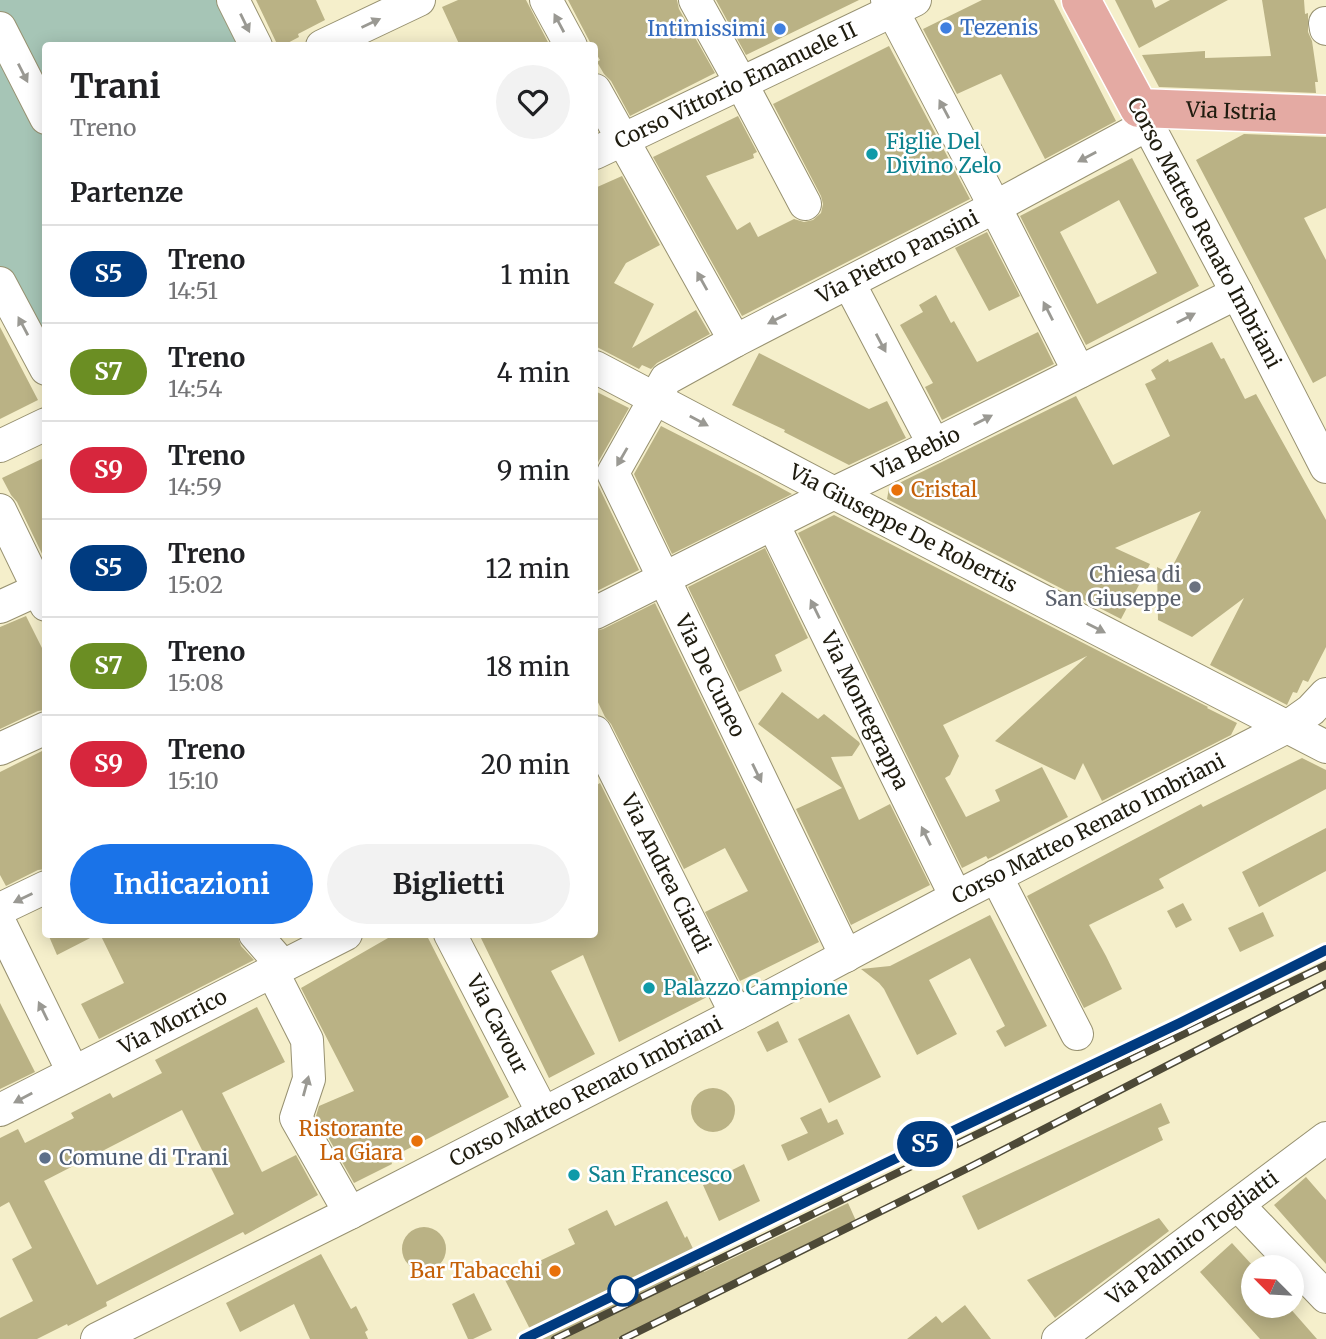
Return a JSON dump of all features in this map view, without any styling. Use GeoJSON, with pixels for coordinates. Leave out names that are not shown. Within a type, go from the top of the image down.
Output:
{"type":"FeatureCollection","features":[{"type":"Feature","properties":{"kind":"main road","name":"Corso Matteo Renato Imbriani"},"geometry":{"type":"LineString","coordinates":[[1081,0],[1143,117]]}},
{"type":"Feature","properties":{"kind":"main road","name":"Via Istria"},"geometry":{"type":"LineString","coordinates":[[1143,117],[1326,115]]}},
{"type":"Feature","properties":{"kind":"street"},"geometry":{"type":"LineString","coordinates":[[233,0],[254,42]]}},
{"type":"Feature","properties":{"kind":"street"},"geometry":{"type":"LineString","coordinates":[[330,42],[419,0]]}},
{"type":"Feature","properties":{"kind":"street"},"geometry":{"type":"LineString","coordinates":[[546,0],[569,42]]}},
{"type":"Feature","properties":{"kind":"street"},"geometry":{"type":"LineString","coordinates":[[695,0],[805,204]]}},
{"type":"Feature","properties":{"kind":"street"},"geometry":{"type":"LineString","coordinates":[[898,3],[995,207],[1079,372]]}},
{"type":"Feature","properties":{"kind":"street","name":"Corso Vittorio Emanuele II"},"geometry":{"type":"LineString","coordinates":[[609,146],[898,3]]}},
{"type":"Feature","properties":{"kind":"street"},"geometry":{"type":"LineString","coordinates":[[1325,23],[1326,29]]}},
{"type":"Feature","properties":{"kind":"street"},"geometry":{"type":"LineString","coordinates":[[0,28],[42,110]]}},
{"type":"Feature","properties":{"kind":"street"},"geometry":{"type":"LineString","coordinates":[[598,102],[609,146],[735,341]]}},
{"type":"Feature","properties":{"kind":"street","name":"Via Pietro Pansini"},"geometry":{"type":"LineString","coordinates":[[656,398],[666,379],[995,207],[1143,117]]}},
{"type":"Feature","properties":{"kind":"street","name":"Corso Matteo Renato Imbriani"},"geometry":{"type":"LineString","coordinates":[[1143,117],[1237,292],[1326,467]]}},
{"type":"Feature","properties":{"kind":"street"},"geometry":{"type":"LineString","coordinates":[[0,283],[42,362]]}},
{"type":"Feature","properties":{"kind":"street"},"geometry":{"type":"LineString","coordinates":[[849,283],[934,445]]}},
{"type":"Feature","properties":{"kind":"street","name":"Via Bebio"},"geometry":{"type":"LineString","coordinates":[[598,612],[1237,292]]}},
{"type":"Feature","properties":{"kind":"street","name":"Via Giuseppe De Robertis"},"geometry":{"type":"LineString","coordinates":[[598,369],[1326,747]]}},
{"type":"Feature","properties":{"kind":"street","name":"Via De Cuneo"},"geometry":{"type":"LineString","coordinates":[[656,398],[613,473],[846,956]]}},
{"type":"Feature","properties":{"kind":"street"},"geometry":{"type":"LineString","coordinates":[[0,446],[42,427]]}},
{"type":"Feature","properties":{"kind":"street"},"geometry":{"type":"LineString","coordinates":[[0,510],[42,592]]}},
{"type":"Feature","properties":{"kind":"street","name":"Via Montegrappa"},"geometry":{"type":"LineString","coordinates":[[773,524],[956,897]]}},
{"type":"Feature","properties":{"kind":"street"},"geometry":{"type":"LineString","coordinates":[[0,607],[42,594]]}},
{"type":"Feature","properties":{"kind":"street","name":"Corso Matteo Renato Imbriani"},"geometry":{"type":"LineString","coordinates":[[97,1339],[736,1014],[996,876],[1287,727],[1311,710],[1326,694]]}},
{"type":"Feature","properties":{"kind":"street"},"geometry":{"type":"LineString","coordinates":[[0,749],[42,730]]}},
{"type":"Feature","properties":{"kind":"street","name":"Via Andrea Ciardi"},"geometry":{"type":"LineString","coordinates":[[598,738],[736,1014]]}},
{"type":"Feature","properties":{"kind":"street"},"geometry":{"type":"LineString","coordinates":[[996,876],[1077,1034]]}},
{"type":"Feature","properties":{"kind":"street"},"geometry":{"type":"LineString","coordinates":[[0,909],[42,889]]}},
{"type":"Feature","properties":{"kind":"street"},"geometry":{"type":"LineString","coordinates":[[0,923],[73,1072]]}},
{"type":"Feature","properties":{"kind":"street"},"geometry":{"type":"LineString","coordinates":[[258,938],[277,969],[307,1040],[309,1079],[296,1118],[349,1213]]}},
{"type":"Feature","properties":{"kind":"street","name":"Via Morrico"},"geometry":{"type":"LineString","coordinates":[[0,1110],[338,938]]}},
{"type":"Feature","properties":{"kind":"street","name":"Via Cavour"},"geometry":{"type":"LineString","coordinates":[[452,938],[543,1113]]}},
{"type":"Feature","properties":{"kind":"street","name":"Via Palmiro Togliatti"},"geometry":{"type":"LineString","coordinates":[[1058,1339],[1238,1205],[1322,1148]]}},
{"type":"Feature","properties":{"kind":"street"},"geometry":{"type":"LineString","coordinates":[[1238,1205],[1326,1297]]}},
{"type":"Feature","properties":{"kind":"green space"},"geometry":{"type":"Polygon","coordinates":[[[0,0],[222,0],[243,42],[42,42],[42,349],[0,268],[0,0]]]}},
{"type":"Feature","properties":{"kind":"building"},"geometry":{"type":"Polygon","coordinates":[[[256,0],[316,0],[325,20],[298,34],[299,37],[290,42],[276,42],[256,0]]]}},
{"type":"Feature","properties":{"kind":"building"},"geometry":{"type":"Polygon","coordinates":[[[458,0],[526,0],[548,42],[458,42],[442,7],[458,0]]]}},
{"type":"Feature","properties":{"kind":"building"},"geometry":{"type":"Polygon","coordinates":[[[568,0],[677,0],[679,9],[715,73],[630,116],[598,64],[598,42],[590,42],[568,0]]]}},
{"type":"Feature","properties":{"kind":"building"},"geometry":{"type":"Polygon","coordinates":[[[716,0],[859,0],[746,55],[716,0]]]}},
{"type":"Feature","properties":{"kind":"building"},"geometry":{"type":"Polygon","coordinates":[[[982,0],[1054,0],[1116,121],[1045,159],[1001,74],[957,94],[923,29],[982,0]]]}},
{"type":"Feature","properties":{"kind":"building"},"geometry":{"type":"Polygon","coordinates":[[[1115,0],[1152,0],[1155,8],[1170,0],[1228,0],[1139,48],[1115,0]]]}},
{"type":"Feature","properties":{"kind":"building"},"geometry":{"type":"Polygon","coordinates":[[[1262,0],[1304,0],[1318,82],[1315,82],[1316,93],[1159,87],[1142,55],[1205,51],[1205,58],[1271,56],[1262,0]]]}},
{"type":"Feature","properties":{"kind":"building","name":"Figlie Del Divino Zelo"},"geometry":{"type":"Polygon","coordinates":[[[889,46],[970,199],[742,316],[653,157],[738,116],[757,152],[753,154],[754,158],[706,176],[737,230],[750,222],[758,237],[794,219],[804,222],[813,220],[821,213],[821,196],[773,104],[889,46]]]}},
{"type":"Feature","properties":{"kind":"building"},"geometry":{"type":"Polygon","coordinates":[[[1244,134],[1326,137],[1326,208],[1304,218],[1326,260],[1326,376],[1313,383],[1196,160],[1244,134]]]}},
{"type":"Feature","properties":{"kind":"building"},"geometry":{"type":"Polygon","coordinates":[[[1132,158],[1199,286],[1086,345],[1020,216],[1132,158]],[[1119,200],[1060,232],[1097,304],[1157,273],[1119,200]]]}},
{"type":"Feature","properties":{"kind":"building"},"geometry":{"type":"Polygon","coordinates":[[[622,176],[660,245],[626,263],[614,283],[654,304],[632,348],[696,310],[710,334],[651,369],[642,365],[639,369],[598,348],[598,187],[622,176]]]}},
{"type":"Feature","properties":{"kind":"building"},"geometry":{"type":"Polygon","coordinates":[[[987,232],[1020,296],[989,311],[955,248],[987,232]]]}},
{"type":"Feature","properties":{"kind":"building"},"geometry":{"type":"Polygon","coordinates":[[[936,295],[977,362],[1038,332],[1054,364],[942,420],[925,387],[933,383],[900,325],[923,312],[919,305],[936,295]]]}},
{"type":"Feature","properties":{"kind":"building"},"geometry":{"type":"Polygon","coordinates":[[[0,327],[38,400],[0,419],[0,327]]]}},
{"type":"Feature","properties":{"kind":"building"},"geometry":{"type":"Polygon","coordinates":[[[1212,342],[1221,359],[1224,358],[1245,399],[1256,394],[1326,520],[1326,647],[1308,682],[1303,680],[1287,705],[1210,665],[1244,598],[1192,637],[1158,620],[1157,567],[1169,573],[1201,511],[1115,548],[1150,564],[1121,619],[887,499],[889,488],[1076,396],[1113,465],[1170,436],[1145,384],[1156,379],[1151,370],[1168,359],[1169,362],[1212,342]]]}},
{"type":"Feature","properties":{"kind":"building"},"geometry":{"type":"Polygon","coordinates":[[[759,353],[869,409],[887,401],[906,438],[849,465],[732,405],[759,353]]]}},
{"type":"Feature","properties":{"kind":"building"},"geometry":{"type":"Polygon","coordinates":[[[598,392],[629,408],[598,462],[598,392]]]}},
{"type":"Feature","properties":{"kind":"building"},"geometry":{"type":"Polygon","coordinates":[[[661,426],[792,494],[672,554],[634,474],[661,426]]]}},
{"type":"Feature","properties":{"kind":"building"},"geometry":{"type":"Polygon","coordinates":[[[42,459],[42,554],[17,502],[2,478],[42,459]]]}},
{"type":"Feature","properties":{"kind":"building"},"geometry":{"type":"Polygon","coordinates":[[[598,485],[639,570],[598,590],[598,485]]]}},
{"type":"Feature","properties":{"kind":"building"},"geometry":{"type":"Polygon","coordinates":[[[834,515],[1237,723],[1231,735],[1102,801],[1083,763],[1075,780],[995,741],[1087,656],[943,725],[959,756],[950,775],[945,778],[966,817],[1000,801],[995,790],[1042,767],[1068,817],[988,859],[986,856],[962,868],[798,533],[834,515]]]}},
{"type":"Feature","properties":{"kind":"building"},"geometry":{"type":"Polygon","coordinates":[[[765,548],[808,638],[775,655],[782,671],[739,692],[688,587],[765,548]]]}},
{"type":"Feature","properties":{"kind":"building"},"geometry":{"type":"Polygon","coordinates":[[[655,603],[819,942],[740,981],[705,912],[748,891],[725,848],[684,869],[598,702],[598,630],[655,603]]]}},
{"type":"Feature","properties":{"kind":"building"},"geometry":{"type":"Polygon","coordinates":[[[26,616],[42,648],[42,710],[0,729],[0,627],[26,616]]]}},
{"type":"Feature","properties":{"kind":"building"},"geometry":{"type":"Polygon","coordinates":[[[782,692],[818,719],[824,714],[859,742],[852,756],[831,757],[859,820],[890,804],[930,885],[851,925],[796,809],[842,788],[758,724],[782,692]]]}},
{"type":"Feature","properties":{"kind":"building"},"geometry":{"type":"Polygon","coordinates":[[[42,751],[42,870],[6,886],[0,875],[0,772],[42,751]]]}},
{"type":"Feature","properties":{"kind":"building"},"geometry":{"type":"Polygon","coordinates":[[[1302,758],[1326,770],[1326,789],[1159,879],[1164,888],[1089,925],[1122,989],[1084,1008],[1027,896],[1201,804],[1203,807],[1302,758]]]}},
{"type":"Feature","properties":{"kind":"building"},"geometry":{"type":"Polygon","coordinates":[[[600,783],[707,997],[619,1042],[583,955],[551,971],[595,1054],[549,1078],[481,938],[598,938],[600,783]]]}},
{"type":"Feature","properties":{"kind":"building"},"geometry":{"type":"Polygon","coordinates":[[[1326,828],[1326,871],[1259,907],[1242,872],[1326,828]]]}},
{"type":"Feature","properties":{"kind":"building"},"geometry":{"type":"Polygon","coordinates":[[[1183,903],[1192,920],[1176,928],[1167,911],[1183,903]]]}},
{"type":"Feature","properties":{"kind":"building"},"geometry":{"type":"Polygon","coordinates":[[[1263,912],[1274,936],[1240,952],[1228,928],[1263,912]]]}},
{"type":"Feature","properties":{"kind":"building"},"geometry":{"type":"Polygon","coordinates":[[[990,915],[1047,1026],[1005,1047],[996,1031],[1005,1026],[970,958],[929,980],[957,1034],[917,1055],[884,989],[861,969],[890,966],[990,915]]]}},
{"type":"Feature","properties":{"kind":"building"},"geometry":{"type":"Polygon","coordinates":[[[50,938],[90,938],[57,955],[50,938]]]}},
{"type":"Feature","properties":{"kind":"building"},"geometry":{"type":"Polygon","coordinates":[[[102,938],[238,938],[241,946],[254,960],[99,1039],[81,1004],[124,983],[102,938]]]}},
{"type":"Feature","properties":{"kind":"building"},"geometry":{"type":"Polygon","coordinates":[[[388,938],[428,938],[509,1097],[396,1155],[397,1159],[391,1161],[392,1164],[354,1183],[316,1116],[319,1106],[354,1091],[301,988],[388,938]]]}},
{"type":"Feature","properties":{"kind":"building"},"geometry":{"type":"Polygon","coordinates":[[[0,1003],[35,1072],[0,1089],[0,1003]]]}},
{"type":"Feature","properties":{"kind":"building","name":"Comune di Trani"},"geometry":{"type":"Polygon","coordinates":[[[257,1007],[285,1062],[222,1093],[262,1172],[296,1155],[318,1195],[245,1235],[243,1232],[106,1302],[107,1306],[68,1326],[67,1324],[37,1339],[0,1339],[0,1318],[33,1301],[12,1259],[32,1248],[9,1202],[0,1207],[0,1138],[18,1129],[25,1143],[74,1118],[71,1113],[110,1093],[113,1098],[162,1073],[155,1060],[257,1007]],[[182,1110],[44,1181],[97,1285],[234,1214],[182,1110]]]}},
{"type":"Feature","properties":{"kind":"building"},"geometry":{"type":"Polygon","coordinates":[[[849,1014],[881,1077],[829,1103],[798,1039],[849,1014]]]}},
{"type":"Feature","properties":{"kind":"building"},"geometry":{"type":"Polygon","coordinates":[[[778,1021],[788,1042],[767,1052],[757,1032],[778,1021]]]}},
{"type":"Feature","properties":{"kind":"building"},"geometry":{"type":"Polygon","coordinates":[[[713,1088],[729,1094],[735,1110],[729,1126],[713,1132],[697,1126],[691,1110],[697,1094],[713,1088]]]}},
{"type":"Feature","properties":{"kind":"building"},"geometry":{"type":"Polygon","coordinates":[[[1161,1103],[1170,1123],[1158,1128],[1163,1140],[978,1230],[962,1196],[1161,1103]]]}},
{"type":"Feature","properties":{"kind":"building"},"geometry":{"type":"Polygon","coordinates":[[[821,1108],[828,1123],[837,1119],[844,1134],[788,1161],[781,1145],[808,1133],[800,1118],[821,1108]]]}},
{"type":"Feature","properties":{"kind":"building"},"geometry":{"type":"Polygon","coordinates":[[[744,1164],[760,1201],[719,1221],[703,1185],[744,1164]]]}},
{"type":"Feature","properties":{"kind":"building"},"geometry":{"type":"Polygon","coordinates":[[[1306,1177],[1326,1200],[1326,1264],[1274,1205],[1306,1177]]]}},
{"type":"Feature","properties":{"kind":"building"},"geometry":{"type":"Polygon","coordinates":[[[667,1201],[704,1272],[848,1203],[857,1223],[617,1339],[535,1339],[504,1278],[575,1244],[568,1229],[607,1210],[615,1226],[667,1201]]]}},
{"type":"Feature","properties":{"kind":"building"},"geometry":{"type":"Polygon","coordinates":[[[1159,1218],[1169,1231],[1055,1318],[1027,1280],[1159,1218]]]}},
{"type":"Feature","properties":{"kind":"building"},"geometry":{"type":"Polygon","coordinates":[[[424,1227],[440,1233],[446,1249],[440,1265],[424,1271],[408,1265],[402,1249],[408,1233],[424,1227]]]}},
{"type":"Feature","properties":{"kind":"building"},"geometry":{"type":"Polygon","coordinates":[[[1232,1243],[1243,1255],[1241,1318],[1200,1272],[1232,1243]]]}},
{"type":"Feature","properties":{"kind":"building"},"geometry":{"type":"Polygon","coordinates":[[[321,1254],[351,1309],[356,1306],[368,1330],[365,1332],[368,1339],[310,1339],[294,1304],[240,1332],[226,1303],[321,1254]]]}},
{"type":"Feature","properties":{"kind":"building"},"geometry":{"type":"Polygon","coordinates":[[[474,1293],[492,1330],[468,1339],[452,1304],[474,1293]]]}},
{"type":"Feature","properties":{"kind":"building"},"geometry":{"type":"Polygon","coordinates":[[[965,1305],[991,1339],[907,1339],[936,1316],[942,1323],[965,1305]]]}},
{"type":"Feature","properties":{"kind":"building"},"geometry":{"type":"Polygon","coordinates":[[[1241,1318],[1299,1318],[1317,1339],[1260,1339],[1241,1318]]]}},
{"type":"Feature","properties":{"kind":"railway"},"geometry":{"type":"LineString","coordinates":[[524,1339],[1326,950]]}},
{"type":"Feature","properties":{"kind":"railway"},"geometry":{"type":"LineString","coordinates":[[555,1339],[1326,965]]}},
{"type":"Feature","properties":{"kind":"railway"},"geometry":{"type":"LineString","coordinates":[[623,1339],[974,1165],[1326,984]]}},
{"type":"Feature","properties":{"kind":"train","name":"S5"},"geometry":{"type":"LineString","coordinates":[[524,1339],[1326,950]]}},
{"type":"Feature","properties":{"kind":"place","name":"Tezenis"},"geometry":{"type":"Point","coordinates":[946,28]}},
{"type":"Feature","properties":{"kind":"place","name":"Intimissimi"},"geometry":{"type":"Point","coordinates":[780,29]}},
{"type":"Feature","properties":{"kind":"place","name":"Figlie Del Divino Zelo"},"geometry":{"type":"Point","coordinates":[872,154]}},
{"type":"Feature","properties":{"kind":"place","name":"Cristal"},"geometry":{"type":"Point","coordinates":[897,490]}},
{"type":"Feature","properties":{"kind":"place","name":"Chiesa di San Giuseppe"},"geometry":{"type":"Point","coordinates":[1195,587]}},
{"type":"Feature","properties":{"kind":"place","name":"Palazzo Campione"},"geometry":{"type":"Point","coordinates":[649,988]}},
{"type":"Feature","properties":{"kind":"place","name":"Ristorante La Giara"},"geometry":{"type":"Point","coordinates":[417,1141]}},
{"type":"Feature","properties":{"kind":"place","name":"Comune di Trani"},"geometry":{"type":"Point","coordinates":[45,1158]}},
{"type":"Feature","properties":{"kind":"place","name":"San Francesco"},"geometry":{"type":"Point","coordinates":[574,1175]}},
{"type":"Feature","properties":{"kind":"place","name":"Bar Tabacchi"},"geometry":{"type":"Point","coordinates":[555,1271]}}]}
